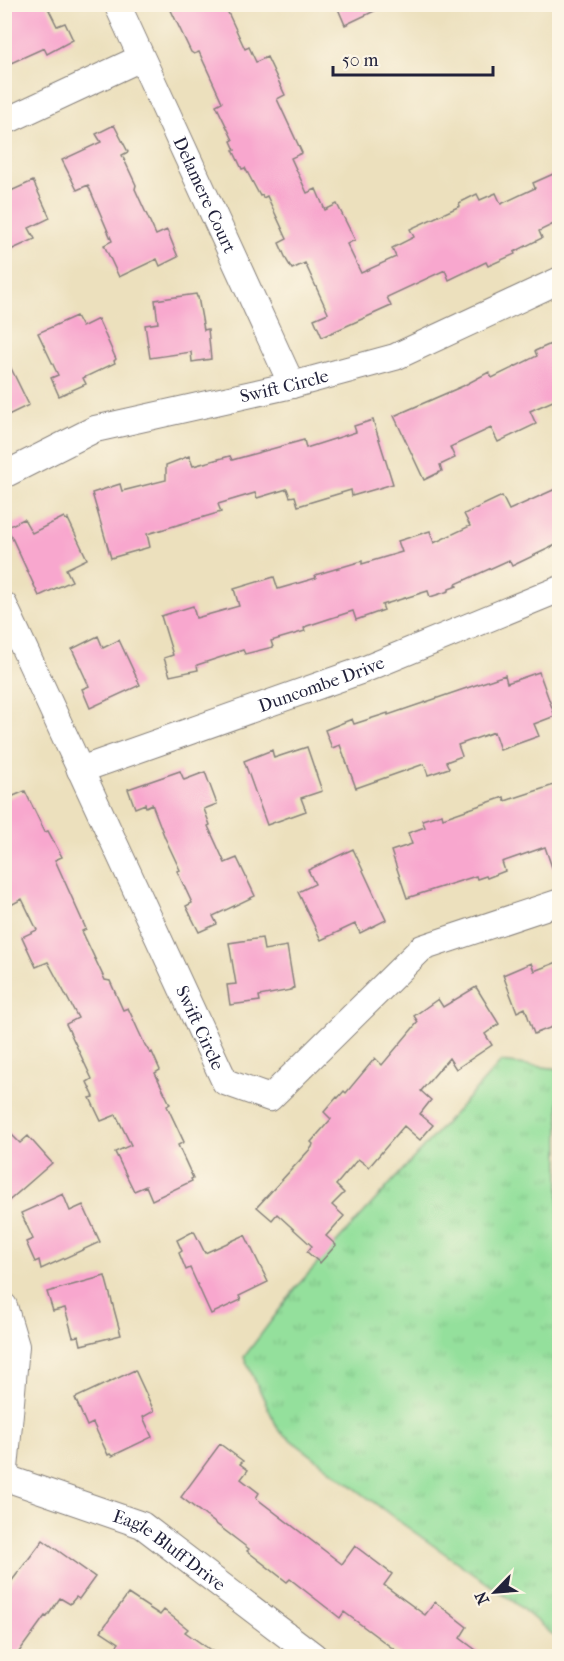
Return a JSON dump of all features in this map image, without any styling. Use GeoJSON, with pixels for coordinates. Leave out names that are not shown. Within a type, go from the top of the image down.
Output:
{"type":"FeatureCollection","features":[{"type":"Feature","properties":{"kind":"street","name":"Delamere Court"},"geometry":{"type":"LineString","coordinates":[[117,4],[292,385]]}},
{"type":"Feature","properties":{"kind":"street"},"geometry":{"type":"LineString","coordinates":[[4,122],[141,58]]}},
{"type":"Feature","properties":{"kind":"street","name":"Swift Circle"},"geometry":{"type":"LineString","coordinates":[[4,475],[95,429],[292,385],[395,357],[560,280]]}},
{"type":"Feature","properties":{"kind":"street","name":"Duncombe Drive"},"geometry":{"type":"LineString","coordinates":[[80,770],[363,670],[560,589]]}},
{"type":"Feature","properties":{"kind":"street","name":"Swift Circle"},"geometry":{"type":"LineString","coordinates":[[4,605],[225,1082],[270,1098],[422,948],[560,902]]}},
{"type":"Feature","properties":{"kind":"street"},"geometry":{"type":"LineString","coordinates":[[4,1306],[16,1346],[5,1479]]}},
{"type":"Feature","properties":{"kind":"street","name":"Eagle Bluff Drive"},"geometry":{"type":"LineString","coordinates":[[5,1479],[142,1525],[314,1656]]}},
{"type":"Feature","properties":{"kind":"green space"},"geometry":{"type":"Polygon","coordinates":[[[501,1062],[559,1069],[559,1640],[514,1602],[400,1522],[279,1431],[244,1357],[298,1285],[501,1062]]]}},
{"type":"Feature","properties":{"kind":"building"},"geometry":{"type":"Polygon","coordinates":[[[4,4],[46,4],[57,26],[65,23],[73,40],[47,54],[44,48],[11,63],[10,60],[4,63],[4,4]]]}},
{"type":"Feature","properties":{"kind":"building"},"geometry":{"type":"Polygon","coordinates":[[[168,4],[224,4],[245,49],[249,47],[256,62],[267,57],[285,95],[277,99],[302,153],[291,158],[307,193],[316,189],[325,210],[337,204],[355,240],[347,244],[361,273],[396,257],[392,248],[414,237],[410,229],[460,206],[459,203],[477,194],[480,200],[496,193],[501,204],[535,188],[533,183],[560,171],[560,221],[539,231],[542,238],[514,252],[515,254],[488,266],[486,262],[449,280],[445,270],[387,297],[391,306],[322,337],[314,319],[328,313],[305,263],[292,269],[287,261],[279,243],[287,239],[267,196],[263,198],[262,195],[260,196],[245,168],[242,169],[233,150],[235,150],[231,141],[233,140],[216,105],[222,102],[199,52],[194,54],[191,52],[168,4]]]}},
{"type":"Feature","properties":{"kind":"building"},"geometry":{"type":"Polygon","coordinates":[[[336,4],[389,4],[345,25],[336,4]]]}},
{"type":"Feature","properties":{"kind":"building"},"geometry":{"type":"Polygon","coordinates":[[[114,125],[128,152],[122,155],[156,235],[167,230],[178,257],[160,266],[157,259],[119,277],[104,245],[112,241],[88,185],[77,190],[62,160],[101,142],[96,134],[114,125]]]}},
{"type":"Feature","properties":{"kind":"building"},"geometry":{"type":"Polygon","coordinates":[[[33,181],[50,218],[29,228],[35,239],[4,253],[4,194],[33,181]]]}},
{"type":"Feature","properties":{"kind":"building"},"geometry":{"type":"Polygon","coordinates":[[[196,294],[204,330],[208,329],[211,359],[192,362],[191,352],[150,358],[145,325],[158,323],[155,300],[196,294]]]}},
{"type":"Feature","properties":{"kind":"building"},"geometry":{"type":"Polygon","coordinates":[[[76,316],[82,327],[98,319],[116,359],[115,363],[83,378],[86,384],[59,396],[51,378],[58,375],[38,333],[76,316]]]}},
{"type":"Feature","properties":{"kind":"building"},"geometry":{"type":"Polygon","coordinates":[[[560,340],[560,398],[530,411],[536,424],[498,442],[491,428],[450,447],[455,458],[440,465],[442,471],[424,480],[394,416],[489,372],[492,378],[537,356],[535,351],[560,340]]]}},
{"type":"Feature","properties":{"kind":"building"},"geometry":{"type":"Polygon","coordinates":[[[4,354],[29,405],[4,417],[4,354]]]}},
{"type":"Feature","properties":{"kind":"building"},"geometry":{"type":"Polygon","coordinates":[[[373,420],[393,484],[352,496],[351,490],[298,506],[295,496],[290,497],[287,489],[257,498],[255,493],[218,504],[221,512],[147,534],[150,547],[111,558],[92,493],[120,484],[122,491],[166,480],[166,465],[189,456],[193,466],[230,456],[232,460],[304,440],[306,448],[356,432],[354,426],[373,420]]]}},
{"type":"Feature","properties":{"kind":"building"},"geometry":{"type":"Polygon","coordinates":[[[560,487],[560,543],[512,566],[509,560],[456,584],[457,586],[449,591],[430,597],[428,591],[382,605],[384,610],[356,620],[353,611],[307,626],[304,628],[305,631],[271,641],[273,647],[245,654],[243,650],[197,665],[198,670],[170,676],[164,658],[173,655],[161,616],[193,606],[196,618],[239,606],[234,589],[274,577],[278,589],[316,578],[315,575],[402,552],[398,541],[430,531],[434,543],[470,526],[464,514],[502,496],[509,510],[560,487]]]}},
{"type":"Feature","properties":{"kind":"building"},"geometry":{"type":"Polygon","coordinates":[[[64,517],[68,519],[87,559],[66,569],[72,581],[39,596],[7,527],[24,519],[32,533],[64,517]]]}},
{"type":"Feature","properties":{"kind":"building"},"geometry":{"type":"Polygon","coordinates":[[[98,636],[103,648],[119,640],[140,685],[90,708],[82,689],[89,686],[72,649],[98,636]]]}},
{"type":"Feature","properties":{"kind":"building"},"geometry":{"type":"Polygon","coordinates":[[[539,672],[555,716],[534,724],[539,736],[500,750],[494,732],[458,745],[462,756],[446,762],[449,768],[428,775],[424,764],[356,788],[340,745],[332,748],[325,730],[352,719],[354,724],[388,713],[388,715],[505,675],[507,683],[539,672]]]}},
{"type":"Feature","properties":{"kind":"building"},"geometry":{"type":"Polygon","coordinates":[[[307,747],[322,791],[301,798],[306,811],[267,825],[244,761],[272,750],[274,758],[307,747]]]}},
{"type":"Feature","properties":{"kind":"building"},"geometry":{"type":"Polygon","coordinates":[[[180,771],[184,780],[205,772],[217,804],[204,809],[210,825],[208,826],[225,863],[237,858],[255,896],[213,916],[217,924],[199,932],[186,906],[192,903],[177,871],[180,870],[152,804],[135,808],[128,789],[180,771]]]}},
{"type":"Feature","properties":{"kind":"building"},"geometry":{"type":"Polygon","coordinates":[[[560,783],[560,881],[557,882],[545,847],[502,862],[505,871],[487,878],[486,876],[477,879],[476,876],[407,898],[391,851],[412,844],[408,833],[425,827],[422,820],[442,814],[443,818],[504,797],[505,801],[560,783]]]}},
{"type":"Feature","properties":{"kind":"building"},"geometry":{"type":"Polygon","coordinates":[[[25,791],[45,832],[48,831],[62,857],[55,860],[86,929],[82,931],[105,980],[110,981],[123,1010],[128,1008],[145,1045],[150,1053],[152,1052],[160,1070],[155,1073],[170,1104],[167,1106],[184,1142],[178,1145],[193,1178],[192,1181],[152,1200],[146,1186],[134,1191],[115,1152],[131,1145],[116,1115],[101,1121],[90,1098],[94,1097],[87,1082],[92,1079],[66,1024],[78,1018],[48,962],[36,967],[22,937],[37,930],[22,899],[11,905],[4,891],[4,800],[25,791]]]}},
{"type":"Feature","properties":{"kind":"building"},"geometry":{"type":"Polygon","coordinates":[[[353,849],[386,920],[360,933],[355,924],[321,940],[298,892],[315,884],[308,870],[353,849]]]}},
{"type":"Feature","properties":{"kind":"building"},"geometry":{"type":"Polygon","coordinates":[[[262,938],[264,950],[287,946],[294,988],[259,996],[260,1001],[230,1005],[227,985],[236,984],[229,943],[262,938]]]}},
{"type":"Feature","properties":{"kind":"building"},"geometry":{"type":"Polygon","coordinates":[[[560,961],[560,1024],[534,1034],[525,1008],[517,1012],[503,975],[531,963],[534,971],[560,961]]]}},
{"type":"Feature","properties":{"kind":"building"},"geometry":{"type":"Polygon","coordinates":[[[476,987],[499,1024],[485,1034],[492,1045],[456,1069],[449,1058],[421,1091],[431,1100],[420,1114],[433,1125],[420,1140],[404,1126],[369,1167],[358,1159],[336,1185],[344,1193],[332,1205],[344,1216],[326,1236],[336,1245],[320,1263],[307,1252],[312,1246],[277,1214],[272,1220],[257,1207],[312,1147],[311,1142],[331,1119],[324,1112],[337,1097],[344,1091],[346,1093],[375,1058],[382,1065],[418,1022],[414,1016],[438,999],[443,1007],[476,987]]]}},
{"type":"Feature","properties":{"kind":"building"},"geometry":{"type":"Polygon","coordinates":[[[4,1127],[20,1143],[28,1136],[52,1163],[4,1205],[4,1127]]]}},
{"type":"Feature","properties":{"kind":"building"},"geometry":{"type":"Polygon","coordinates":[[[63,1194],[70,1211],[83,1205],[100,1242],[41,1269],[39,1260],[35,1262],[26,1242],[33,1239],[21,1213],[63,1194]]]}},
{"type":"Feature","properties":{"kind":"building"},"geometry":{"type":"Polygon","coordinates":[[[194,1231],[205,1253],[245,1235],[268,1282],[239,1296],[241,1300],[211,1314],[190,1268],[186,1270],[179,1253],[182,1251],[177,1240],[194,1231]]]}},
{"type":"Feature","properties":{"kind":"building"},"geometry":{"type":"Polygon","coordinates":[[[105,1276],[121,1335],[81,1345],[79,1336],[73,1337],[65,1308],[53,1311],[47,1292],[105,1276]]]}},
{"type":"Feature","properties":{"kind":"building"},"geometry":{"type":"Polygon","coordinates":[[[135,1370],[154,1411],[143,1417],[152,1437],[112,1456],[108,1455],[93,1423],[87,1426],[75,1398],[135,1370]]]}},
{"type":"Feature","properties":{"kind":"building"},"geometry":{"type":"Polygon","coordinates":[[[220,1444],[243,1461],[240,1464],[248,1470],[241,1479],[259,1493],[256,1498],[342,1564],[355,1546],[392,1574],[384,1585],[425,1615],[435,1602],[467,1627],[460,1638],[484,1656],[403,1656],[344,1612],[340,1618],[290,1579],[287,1582],[247,1551],[249,1549],[181,1497],[220,1444]]]}},
{"type":"Feature","properties":{"kind":"building"},"geometry":{"type":"Polygon","coordinates":[[[43,1540],[95,1577],[79,1599],[76,1597],[70,1604],[60,1598],[16,1656],[4,1656],[4,1591],[43,1540]]]}},
{"type":"Feature","properties":{"kind":"building"},"geometry":{"type":"Polygon","coordinates":[[[128,1594],[160,1615],[164,1610],[188,1629],[185,1632],[219,1656],[109,1656],[119,1643],[101,1631],[128,1594]]]}}]}
